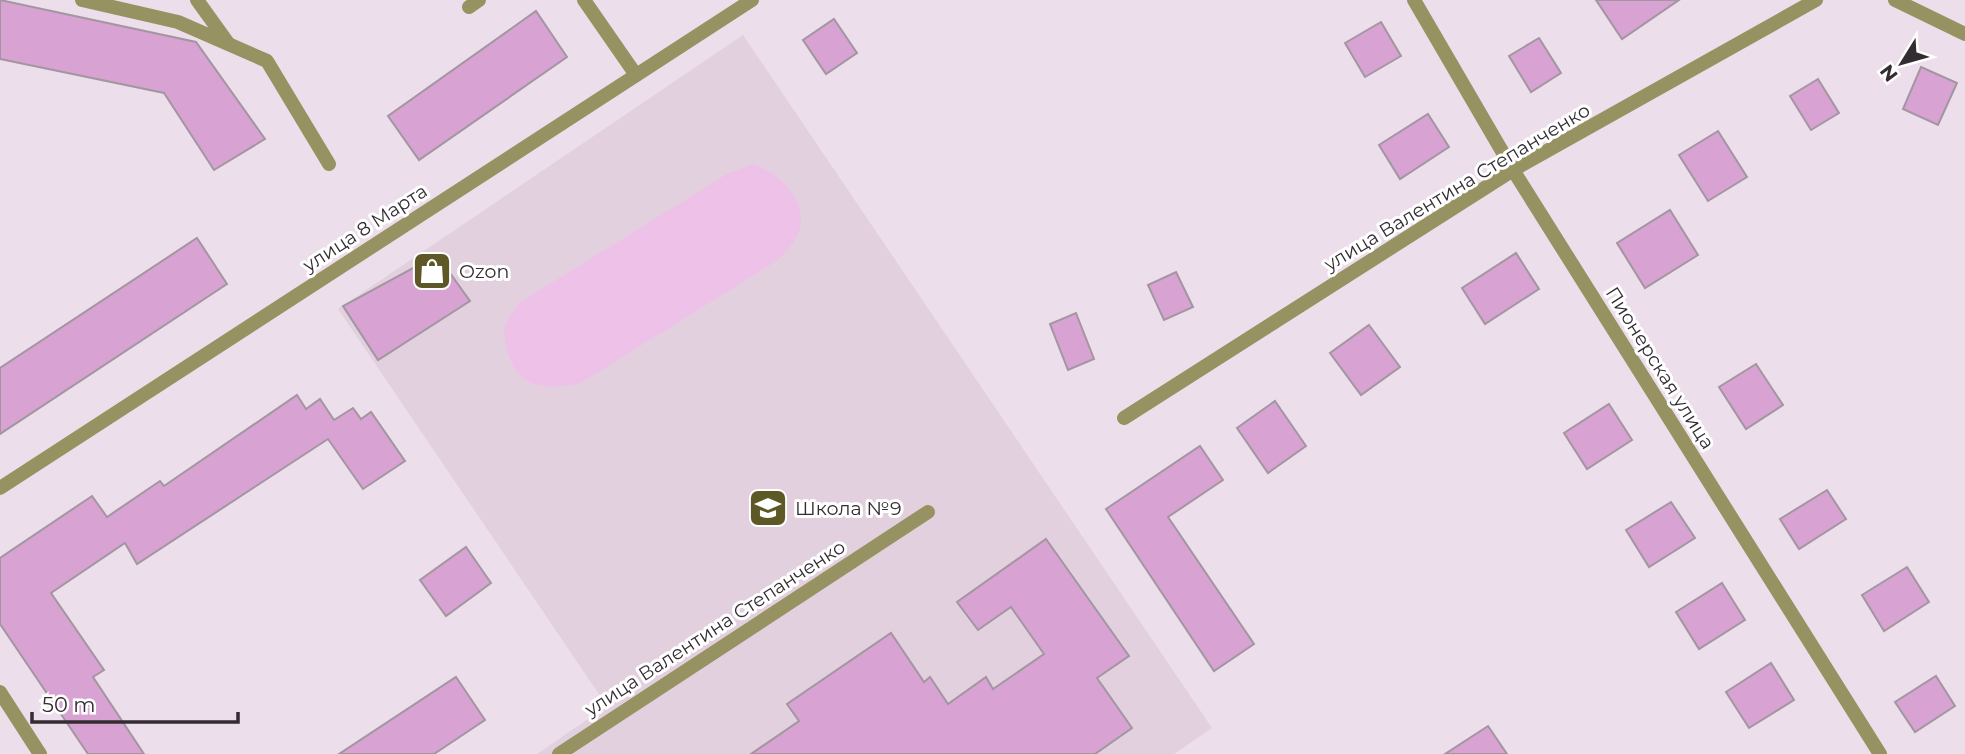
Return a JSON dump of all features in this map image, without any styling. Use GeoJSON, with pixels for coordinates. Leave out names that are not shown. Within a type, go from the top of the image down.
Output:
{"type":"FeatureCollection","features":[{"type":"Feature","properties":{"kind":"street"},"geometry":{"type":"LineString","coordinates":[[82,0],[178,22],[267,61],[329,164]]}},
{"type":"Feature","properties":{"kind":"street"},"geometry":{"type":"LineString","coordinates":[[197,0],[229,44]]}},
{"type":"Feature","properties":{"kind":"street"},"geometry":{"type":"LineString","coordinates":[[584,0],[636,75]]}},
{"type":"Feature","properties":{"kind":"street","name":"улица 8 Марта"},"geometry":{"type":"LineString","coordinates":[[0,488],[752,0]]}},
{"type":"Feature","properties":{"kind":"street","name":"Пионерская улица"},"geometry":{"type":"LineString","coordinates":[[1414,0],[1513,170],[1880,754]]}},
{"type":"Feature","properties":{"kind":"street","name":"улица Валентина Степанченко"},"geometry":{"type":"LineString","coordinates":[[1124,418],[1513,170],[1816,0]]}},
{"type":"Feature","properties":{"kind":"street"},"geometry":{"type":"LineString","coordinates":[[1895,0],[1965,34]]}},
{"type":"Feature","properties":{"kind":"street","name":"улица Валентина Степанченко"},"geometry":{"type":"LineString","coordinates":[[559,754],[928,512]]}},
{"type":"Feature","properties":{"kind":"street"},"geometry":{"type":"LineString","coordinates":[[0,692],[40,754]]}},
{"type":"Feature","properties":{"kind":"shaded area","name":"Школа №9"},"geometry":{"type":"Polygon","coordinates":[[[743,35],[1212,728],[1174,754],[537,754],[607,706],[338,309],[743,35]]]}},
{"type":"Feature","properties":{"kind":"shaded area"},"geometry":{"type":"Polygon","coordinates":[[[754,164],[784,183],[798,203],[801,214],[796,238],[778,260],[579,384],[545,386],[527,381],[520,375],[508,354],[504,332],[506,323],[519,303],[727,174],[754,164]]]}},
{"type":"Feature","properties":{"kind":"building"},"geometry":{"type":"Polygon","coordinates":[[[0,0],[196,42],[265,139],[214,170],[164,93],[0,59],[0,0]]]}},
{"type":"Feature","properties":{"kind":"building"},"geometry":{"type":"Polygon","coordinates":[[[1596,0],[1679,0],[1622,39],[1596,0]]]}},
{"type":"Feature","properties":{"kind":"building"},"geometry":{"type":"Polygon","coordinates":[[[536,11],[567,57],[419,160],[388,116],[536,11]]]}},
{"type":"Feature","properties":{"kind":"building"},"geometry":{"type":"Polygon","coordinates":[[[834,19],[857,53],[826,74],[803,40],[834,19]]]}},
{"type":"Feature","properties":{"kind":"building"},"geometry":{"type":"Polygon","coordinates":[[[1381,22],[1401,56],[1365,77],[1345,43],[1381,22]]]}},
{"type":"Feature","properties":{"kind":"building"},"geometry":{"type":"Polygon","coordinates":[[[1539,38],[1561,73],[1531,92],[1509,56],[1539,38]]]}},
{"type":"Feature","properties":{"kind":"building"},"geometry":{"type":"Polygon","coordinates":[[[1921,67],[1957,83],[1938,125],[1903,109],[1921,67]]]}},
{"type":"Feature","properties":{"kind":"building"},"geometry":{"type":"Polygon","coordinates":[[[1818,79],[1839,113],[1811,130],[1790,96],[1818,79]]]}},
{"type":"Feature","properties":{"kind":"building"},"geometry":{"type":"Polygon","coordinates":[[[1428,114],[1449,147],[1400,179],[1379,145],[1428,114]]]}},
{"type":"Feature","properties":{"kind":"building"},"geometry":{"type":"Polygon","coordinates":[[[1718,131],[1747,177],[1708,201],[1679,155],[1718,131]]]}},
{"type":"Feature","properties":{"kind":"building"},"geometry":{"type":"Polygon","coordinates":[[[1670,210],[1698,255],[1645,288],[1617,243],[1670,210]]]}},
{"type":"Feature","properties":{"kind":"building"},"geometry":{"type":"Polygon","coordinates":[[[197,238],[227,284],[0,434],[0,368],[197,238]]]}},
{"type":"Feature","properties":{"kind":"building"},"geometry":{"type":"Polygon","coordinates":[[[1516,253],[1539,289],[1485,324],[1462,288],[1516,253]]]}},
{"type":"Feature","properties":{"kind":"building"},"geometry":{"type":"Polygon","coordinates":[[[437,255],[470,301],[378,360],[343,306],[437,255]]]}},
{"type":"Feature","properties":{"kind":"building"},"geometry":{"type":"Polygon","coordinates":[[[1176,272],[1193,307],[1164,320],[1148,285],[1176,272]]]}},
{"type":"Feature","properties":{"kind":"building"},"geometry":{"type":"Polygon","coordinates":[[[1076,313],[1094,359],[1068,370],[1050,324],[1076,313]]]}},
{"type":"Feature","properties":{"kind":"building"},"geometry":{"type":"Polygon","coordinates":[[[1369,325],[1400,367],[1361,395],[1330,353],[1369,325]]]}},
{"type":"Feature","properties":{"kind":"building"},"geometry":{"type":"Polygon","coordinates":[[[1756,364],[1783,405],[1746,429],[1719,387],[1756,364]]]}},
{"type":"Feature","properties":{"kind":"building"},"geometry":{"type":"Polygon","coordinates":[[[297,395],[306,409],[320,399],[334,420],[353,408],[361,419],[371,412],[405,461],[363,489],[328,439],[137,564],[125,543],[51,593],[104,670],[93,677],[144,754],[88,754],[0,624],[0,558],[92,496],[107,517],[160,481],[164,486],[297,395]]]}},
{"type":"Feature","properties":{"kind":"building"},"geometry":{"type":"Polygon","coordinates":[[[1275,401],[1306,446],[1268,473],[1237,428],[1275,401]]]}},
{"type":"Feature","properties":{"kind":"building"},"geometry":{"type":"Polygon","coordinates":[[[1609,404],[1632,440],[1587,469],[1564,433],[1609,404]]]}},
{"type":"Feature","properties":{"kind":"building"},"geometry":{"type":"Polygon","coordinates":[[[1200,446],[1223,480],[1168,517],[1254,644],[1214,671],[1106,509],[1200,446]]]}},
{"type":"Feature","properties":{"kind":"building"},"geometry":{"type":"Polygon","coordinates":[[[1827,490],[1846,519],[1799,549],[1780,519],[1827,490]]]}},
{"type":"Feature","properties":{"kind":"building"},"geometry":{"type":"Polygon","coordinates":[[[1671,502],[1695,538],[1649,567],[1626,530],[1671,502]]]}},
{"type":"Feature","properties":{"kind":"building"},"geometry":{"type":"Polygon","coordinates":[[[1046,539],[1129,656],[1097,678],[1132,728],[1095,754],[751,754],[799,721],[787,704],[891,633],[924,682],[930,677],[948,704],[986,677],[993,689],[1044,654],[1011,607],[978,630],[957,602],[1046,539]]]}},
{"type":"Feature","properties":{"kind":"building"},"geometry":{"type":"Polygon","coordinates":[[[466,547],[491,583],[446,616],[420,580],[466,547]]]}},
{"type":"Feature","properties":{"kind":"building"},"geometry":{"type":"Polygon","coordinates":[[[1907,567],[1929,602],[1884,631],[1862,595],[1907,567]]]}},
{"type":"Feature","properties":{"kind":"building"},"geometry":{"type":"Polygon","coordinates":[[[1722,583],[1745,620],[1699,649],[1676,612],[1722,583]]]}},
{"type":"Feature","properties":{"kind":"building"},"geometry":{"type":"Polygon","coordinates":[[[1771,663],[1794,700],[1749,728],[1726,692],[1771,663]]]}},
{"type":"Feature","properties":{"kind":"building"},"geometry":{"type":"Polygon","coordinates":[[[1936,676],[1955,706],[1915,732],[1895,702],[1936,676]]]}},
{"type":"Feature","properties":{"kind":"building"},"geometry":{"type":"Polygon","coordinates":[[[456,677],[485,720],[434,754],[339,754],[456,677]]]}},
{"type":"Feature","properties":{"kind":"building"},"geometry":{"type":"Polygon","coordinates":[[[1488,726],[1507,754],[1445,754],[1488,726]]]}},
{"type":"Feature","properties":{"kind":"place","name":"Ozon"},"geometry":{"type":"Point","coordinates":[432,271]}},
{"type":"Feature","properties":{"kind":"place","name":"Школа №9"},"geometry":{"type":"Point","coordinates":[768,508]}}]}
